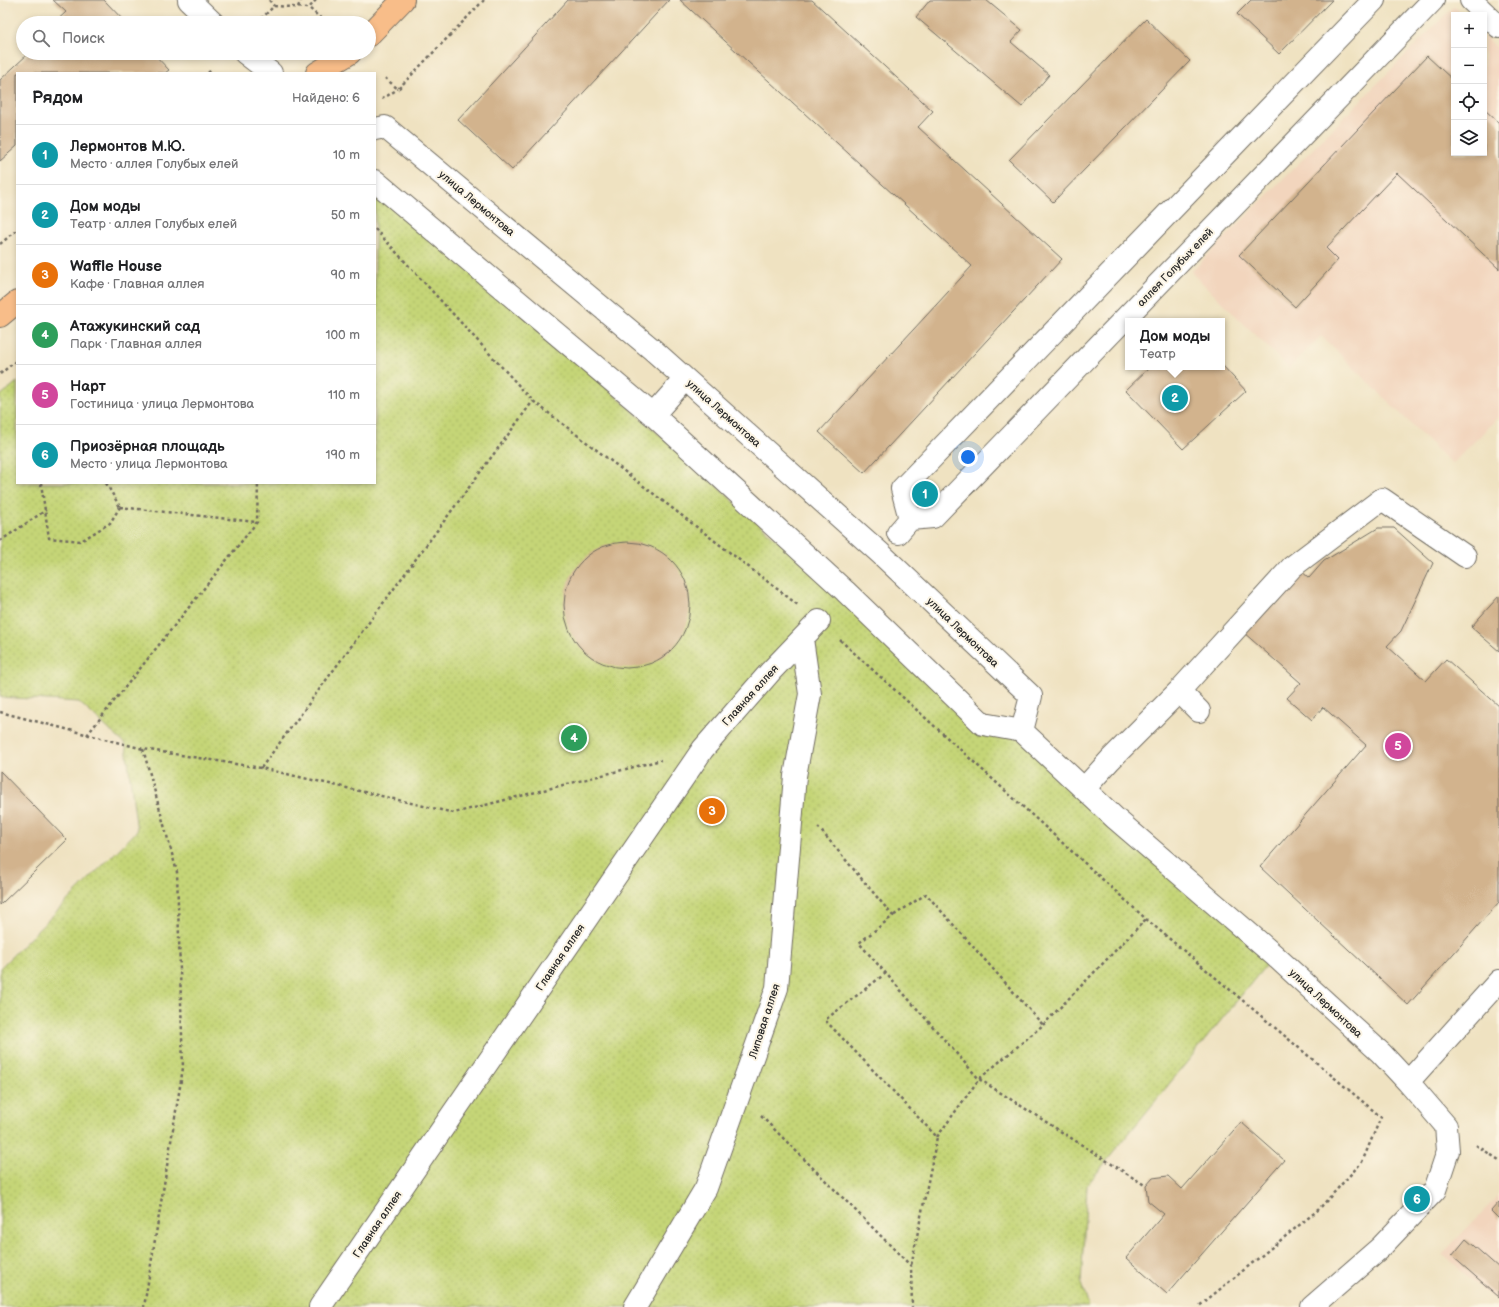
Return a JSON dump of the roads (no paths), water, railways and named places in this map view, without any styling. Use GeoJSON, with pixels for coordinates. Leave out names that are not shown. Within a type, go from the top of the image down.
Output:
{"type":"FeatureCollection","features":[{"type":"Feature","properties":{"kind":"main road"},"geometry":{"type":"LineString","coordinates":[[376,29],[403,0]]}},
{"type":"Feature","properties":{"kind":"main road"},"geometry":{"type":"LineString","coordinates":[[319,72],[338,60]]}},
{"type":"Feature","properties":{"kind":"main road"},"geometry":{"type":"LineString","coordinates":[[0,316],[16,303]]}},
{"type":"Feature","properties":{"kind":"street"},"geometry":{"type":"LineString","coordinates":[[189,0],[205,16]]}},
{"type":"Feature","properties":{"kind":"street","name":"аллея Голубых елей"},"geometry":{"type":"LineString","coordinates":[[1125,318],[933,517],[904,526],[902,489],[1374,0]]}},
{"type":"Feature","properties":{"kind":"street","name":"аллея Голубых елей"},"geometry":{"type":"LineString","coordinates":[[1125,318],[1433,0]]}},
{"type":"Feature","properties":{"kind":"street"},"geometry":{"type":"LineString","coordinates":[[1472,0],[1499,27]]}},
{"type":"Feature","properties":{"kind":"street"},"geometry":{"type":"LineString","coordinates":[[254,60],[269,72]]}},
{"type":"Feature","properties":{"kind":"street","name":"улица Лермонтова"},"geometry":{"type":"LineString","coordinates":[[376,129],[385,128],[653,350],[880,553],[1031,696],[1022,731],[1116,819],[1274,955],[1381,1053],[1446,1126],[1448,1151],[1435,1190],[1381,1248],[1312,1307]]}},
{"type":"Feature","properties":{"kind":"street"},"geometry":{"type":"LineString","coordinates":[[376,182],[653,414],[845,591],[983,724],[1022,731]]}},
{"type":"Feature","properties":{"kind":"street"},"geometry":{"type":"LineString","coordinates":[[653,414],[685,379]]}},
{"type":"Feature","properties":{"kind":"street"},"geometry":{"type":"LineString","coordinates":[[1084,789],[1110,760],[1179,691],[1292,567],[1382,499],[1464,556]]}},
{"type":"Feature","properties":{"kind":"street","name":"Главная аллея"},"geometry":{"type":"LineString","coordinates":[[320,1307],[703,749],[771,671],[819,622]]}},
{"type":"Feature","properties":{"kind":"street","name":"Липовая аллея"},"geometry":{"type":"LineString","coordinates":[[635,1307],[706,1188],[777,988],[796,776],[810,694],[802,639]]}},
{"type":"Feature","properties":{"kind":"street"},"geometry":{"type":"LineString","coordinates":[[1179,691],[1199,711]]}},
{"type":"Feature","properties":{"kind":"street"},"geometry":{"type":"LineString","coordinates":[[1408,1082],[1499,981]]}},
{"type":"Feature","properties":{"kind":"place","name":"Дом моды"},"geometry":{"type":"Point","coordinates":[1175,398]}},
{"type":"Feature","properties":{"kind":"place","name":"Лермонтов М.Ю."},"geometry":{"type":"Point","coordinates":[925,494]}},
{"type":"Feature","properties":{"kind":"place","name":"Атажукинский сад"},"geometry":{"type":"Point","coordinates":[574,738]}},
{"type":"Feature","properties":{"kind":"place","name":"Нарт"},"geometry":{"type":"Point","coordinates":[1398,746]}},
{"type":"Feature","properties":{"kind":"place","name":"Waffle House"},"geometry":{"type":"Point","coordinates":[712,811]}},
{"type":"Feature","properties":{"kind":"place","name":"Приозёрная площадь"},"geometry":{"type":"Point","coordinates":[1417,1199]}}]}
